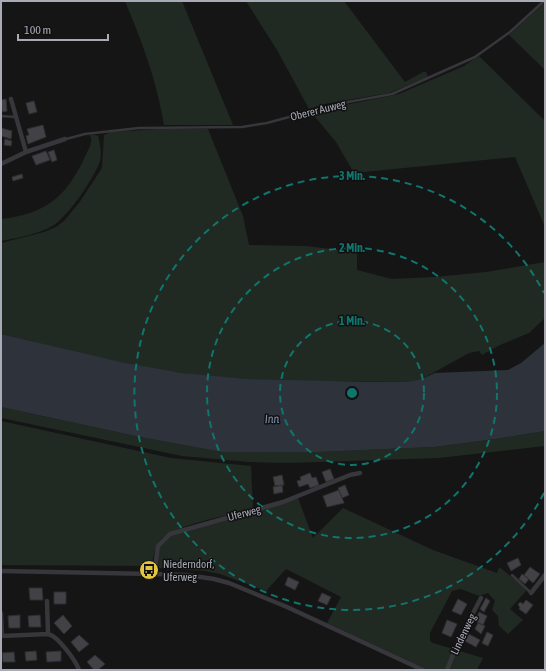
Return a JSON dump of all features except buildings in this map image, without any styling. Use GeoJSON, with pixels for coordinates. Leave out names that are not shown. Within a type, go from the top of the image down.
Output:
{"type":"FeatureCollection","features":[{"type":"Feature","properties":{"kind":"street"},"geometry":{"type":"LineString","coordinates":[[11,99],[26,152]]}},
{"type":"Feature","properties":{"kind":"street"},"geometry":{"type":"LineString","coordinates":[[1,164],[26,152],[65,139]]}},
{"type":"Feature","properties":{"kind":"street","name":"Uferweg"},"geometry":{"type":"LineString","coordinates":[[154,574],[158,546],[170,534],[270,506],[350,475],[360,473]]}},
{"type":"Feature","properties":{"kind":"street"},"geometry":{"type":"LineString","coordinates":[[1,571],[194,576],[229,583],[287,607],[423,670]]}},
{"type":"Feature","properties":{"kind":"street"},"geometry":{"type":"LineString","coordinates":[[531,593],[545,575]]}},
{"type":"Feature","properties":{"kind":"street","name":"Lindenweg"},"geometry":{"type":"LineString","coordinates":[[447,670],[459,640],[481,598]]}},
{"type":"Feature","properties":{"kind":"street"},"geometry":{"type":"LineString","coordinates":[[47,601],[48,634]]}},
{"type":"Feature","properties":{"kind":"street"},"geometry":{"type":"LineString","coordinates":[[1,613],[2,636],[48,634],[56,638],[69,653],[77,663],[79,670]]}},
{"type":"Feature","properties":{"kind":"lane","name":"Oberer Auweg"},"geometry":{"type":"LineString","coordinates":[[65,139],[93,133],[139,128],[242,127],[267,123],[336,104],[392,94],[475,57],[510,32],[544,1]]}},
{"type":"Feature","properties":{"kind":"lane"},"geometry":{"type":"LineString","coordinates":[[1,116],[16,117]]}},
{"type":"Feature","properties":{"kind":"lane"},"geometry":{"type":"LineString","coordinates":[[512,575],[531,593]]}},
{"type":"Feature","properties":{"kind":"shaded area"},"geometry":{"type":"Polygon","coordinates":[[[125,1],[182,1],[233,125],[164,125],[157,92],[148,62],[138,32],[125,1]]]}},
{"type":"Feature","properties":{"kind":"shaded area"},"geometry":{"type":"Polygon","coordinates":[[[246,1],[344,1],[405,82],[423,72],[426,72],[428,77],[389,93],[324,104],[309,109],[277,50],[246,1]]]}},
{"type":"Feature","properties":{"kind":"shaded area"},"geometry":{"type":"Polygon","coordinates":[[[545,2],[545,70],[509,35],[545,2]]]}},
{"type":"Feature","properties":{"kind":"shaded area"},"geometry":{"type":"Polygon","coordinates":[[[479,56],[545,121],[545,227],[515,157],[354,173],[336,142],[311,112],[399,94],[464,66],[479,56]]]}},
{"type":"Feature","properties":{"kind":"shaded area"},"geometry":{"type":"Polygon","coordinates":[[[159,129],[208,129],[243,216],[249,245],[306,246],[357,252],[357,270],[392,279],[486,272],[545,262],[545,318],[529,333],[500,345],[482,355],[479,351],[469,353],[422,379],[406,382],[265,380],[182,373],[114,361],[1,334],[1,243],[44,232],[56,227],[64,221],[79,203],[102,168],[104,135],[111,132],[159,129]]]}},
{"type":"Feature","properties":{"kind":"shaded area"},"geometry":{"type":"Polygon","coordinates":[[[90,135],[98,136],[101,158],[93,176],[73,205],[60,220],[42,231],[1,241],[1,219],[16,217],[42,208],[61,194],[77,173],[90,147],[90,135]]]}},
{"type":"Feature","properties":{"kind":"shaded area"},"geometry":{"type":"Polygon","coordinates":[[[1,407],[140,437],[222,452],[316,452],[434,447],[545,431],[545,446],[439,458],[288,463],[249,462],[182,456],[1,418],[1,407]]]}},
{"type":"Feature","properties":{"kind":"shaded area"},"geometry":{"type":"Polygon","coordinates":[[[1,421],[171,458],[251,466],[253,509],[202,521],[165,536],[157,545],[151,565],[149,566],[1,565],[1,421]]]}},
{"type":"Feature","properties":{"kind":"shaded area"},"geometry":{"type":"Polygon","coordinates":[[[298,498],[313,538],[343,508],[433,550],[497,573],[499,567],[521,584],[526,591],[510,609],[523,620],[508,634],[499,626],[498,616],[492,610],[495,601],[488,593],[479,596],[461,589],[452,591],[430,633],[430,641],[483,658],[477,670],[428,670],[327,623],[341,597],[286,569],[266,591],[220,574],[205,571],[159,568],[156,563],[160,547],[170,535],[298,498]]]}},
{"type":"Feature","properties":{"kind":"water","name":"Inn"},"geometry":{"type":"Polygon","coordinates":[[[1,334],[125,363],[182,373],[247,379],[371,382],[406,382],[422,379],[435,373],[508,370],[521,363],[545,343],[545,431],[434,447],[316,452],[222,452],[140,437],[1,407],[1,334]]]}},
{"type":"Feature","properties":{"kind":"place","name":"Niederndorf, Uferweg"},"geometry":{"type":"Point","coordinates":[149,570]}}]}
